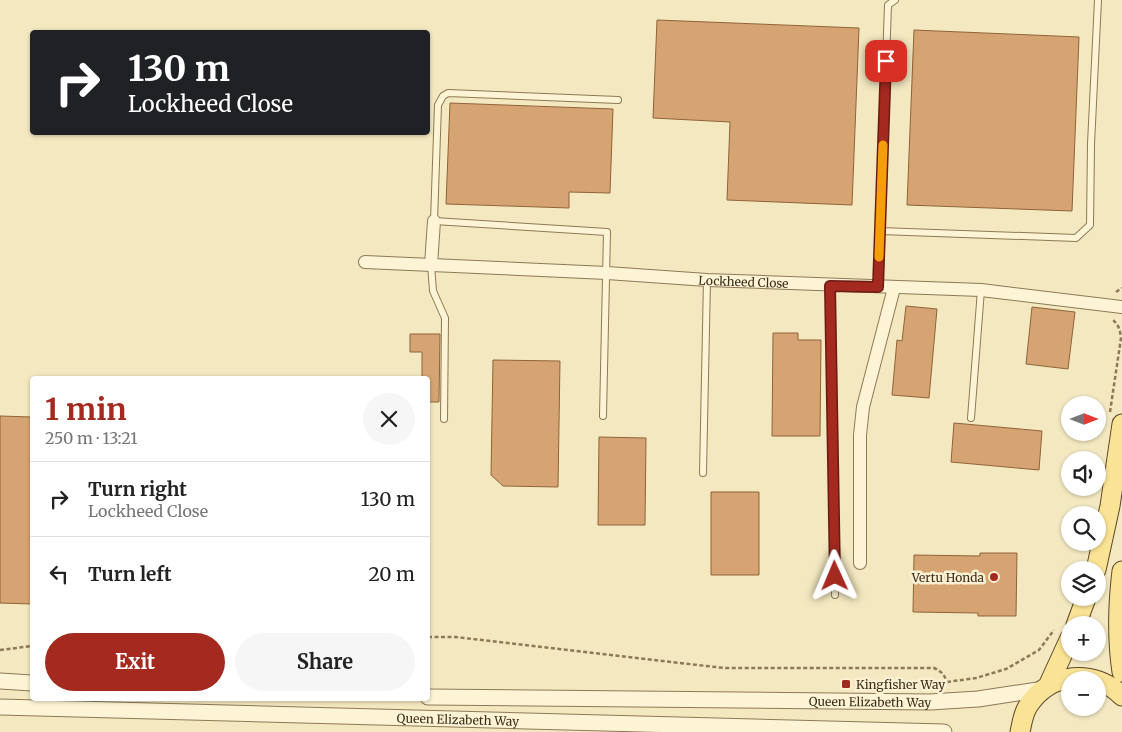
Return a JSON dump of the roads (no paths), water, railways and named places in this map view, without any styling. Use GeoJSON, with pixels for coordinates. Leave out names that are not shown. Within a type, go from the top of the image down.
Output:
{"type":"FeatureCollection","features":[{"type":"Feature","properties":{"kind":"main road"},"geometry":{"type":"LineString","coordinates":[[1098,561],[1110,506],[1116,420]]}},
{"type":"Feature","properties":{"kind":"main road"},"geometry":{"type":"LineString","coordinates":[[1122,570],[1119,597],[1119,653],[1122,672]]}},
{"type":"Feature","properties":{"kind":"main road"},"geometry":{"type":"LineString","coordinates":[[1020,732],[1028,706],[1046,687],[1061,648]]}},
{"type":"Feature","properties":{"kind":"main road"},"geometry":{"type":"LineString","coordinates":[[1046,687],[1068,678],[1082,677],[1108,684],[1122,696]]}},
{"type":"Feature","properties":{"kind":"street"},"geometry":{"type":"LineString","coordinates":[[431,265],[434,221]]}},
{"type":"Feature","properties":{"kind":"street","name":"Lockheed Close"},"geometry":{"type":"LineString","coordinates":[[364,262],[607,273],[830,286],[981,290],[1122,307]]}},
{"type":"Feature","properties":{"kind":"street"},"geometry":{"type":"LineString","coordinates":[[860,563],[860,435],[863,407],[894,288]]}},
{"type":"Feature","properties":{"kind":"street"},"geometry":{"type":"LineString","coordinates":[[0,681],[30,683]]}},
{"type":"Feature","properties":{"kind":"street","name":"Queen Elizabeth Way"},"geometry":{"type":"LineString","coordinates":[[430,698],[930,702],[978,699],[1046,687]]}},
{"type":"Feature","properties":{"kind":"street","name":"Queen Elizabeth Way"},"geometry":{"type":"LineString","coordinates":[[0,706],[944,732]]}},
{"type":"Feature","properties":{"kind":"lane"},"geometry":{"type":"LineString","coordinates":[[878,287],[888,4],[895,0]]}},
{"type":"Feature","properties":{"kind":"lane"},"geometry":{"type":"LineString","coordinates":[[880,230],[1076,238],[1090,225],[1091,144],[1098,0]]}},
{"type":"Feature","properties":{"kind":"lane"},"geometry":{"type":"LineString","coordinates":[[603,416],[607,232],[434,221],[438,105],[443,96],[448,93],[618,100]]}},
{"type":"Feature","properties":{"kind":"lane"},"geometry":{"type":"LineString","coordinates":[[431,265],[433,291],[445,318],[444,419]]}},
{"type":"Feature","properties":{"kind":"lane"},"geometry":{"type":"LineString","coordinates":[[703,473],[707,280]]}},
{"type":"Feature","properties":{"kind":"lane"},"geometry":{"type":"LineString","coordinates":[[830,286],[835,595]]}},
{"type":"Feature","properties":{"kind":"lane"},"geometry":{"type":"LineString","coordinates":[[971,418],[981,290]]}},
{"type":"Feature","properties":{"kind":"place","name":"Vertu Honda"},"geometry":{"type":"Point","coordinates":[994,577]}},
{"type":"Feature","properties":{"kind":"place","name":"Kingfisher Way"},"geometry":{"type":"Point","coordinates":[846,684]}}]}
